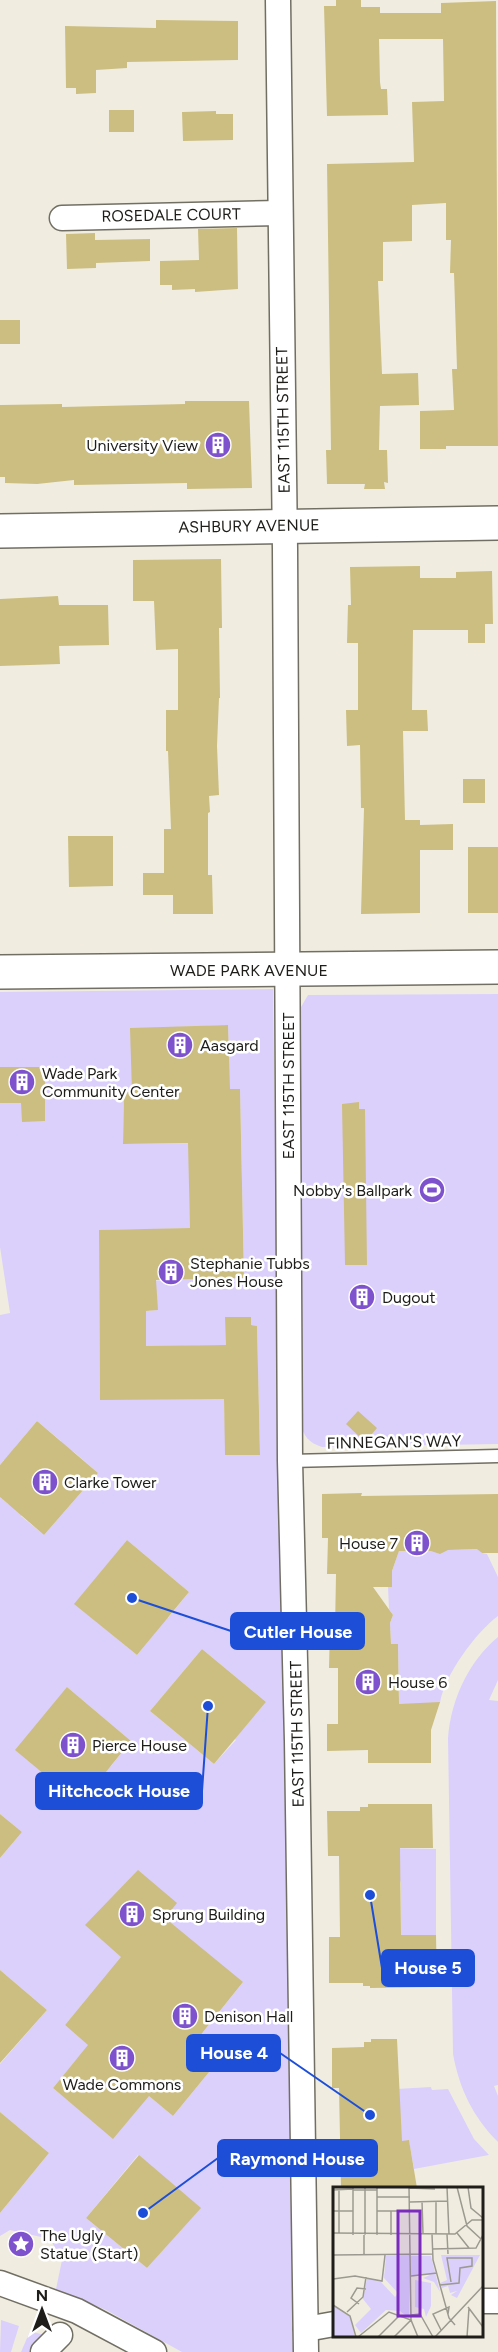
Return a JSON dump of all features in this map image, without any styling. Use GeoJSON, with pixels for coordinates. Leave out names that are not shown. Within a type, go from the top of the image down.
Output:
{"type":"FeatureCollection","features":[{"type":"Feature","properties":{"kind":"street","name":"EAST 115TH STREET"},"geometry":{"type":"LineString","coordinates":[[278,0],[290,1461],[297,1741],[306,2340]]}},
{"type":"Feature","properties":{"kind":"street","name":"ROSEDALE COURT"},"geometry":{"type":"LineString","coordinates":[[62,218],[280,213]]}},
{"type":"Feature","properties":{"kind":"street","name":"ASHBURY AVENUE"},"geometry":{"type":"LineString","coordinates":[[0,531],[498,523]]}},
{"type":"Feature","properties":{"kind":"street","name":"WADE PARK AVENUE"},"geometry":{"type":"LineString","coordinates":[[0,972],[498,968]]}},
{"type":"Feature","properties":{"kind":"street"},"geometry":{"type":"LineString","coordinates":[[0,2283],[77,2312],[154,2352]]}},
{"type":"Feature","properties":{"kind":"street"},"geometry":{"type":"LineString","coordinates":[[306,2340],[333,2325]]}},
{"type":"Feature","properties":{"kind":"street"},"geometry":{"type":"LineString","coordinates":[[43,2352],[60,2335]]}},
{"type":"Feature","properties":{"kind":"lane","name":"FINNEGAN'S WAY"},"geometry":{"type":"LineString","coordinates":[[290,1461],[498,1456]]}},
{"type":"Feature","properties":{"kind":"shaded area"},"geometry":{"type":"Polygon","coordinates":[[[273,989],[293,2352],[182,2352],[106,2310],[56,2289],[62,2260],[50,2239],[10,2230],[0,2236],[0,2213],[49,2153],[0,2112],[0,2064],[47,2010],[0,1970],[0,1858],[22,1832],[0,1814],[0,1497],[8,1504],[13,1499],[27,1510],[21,1516],[44,1535],[98,1473],[74,1452],[60,1446],[61,1441],[37,1421],[16,1446],[9,1463],[4,1460],[0,1465],[0,1315],[10,1313],[0,1247],[0,992],[273,989]],[[228,1025],[130,1029],[229,1061],[228,1025]],[[240,1089],[124,1092],[123,1144],[211,1143],[189,1163],[190,1213],[211,1228],[99,1230],[100,1399],[224,1399],[226,1455],[260,1455],[257,1326],[251,1325],[226,1345],[131,1347],[146,1311],[158,1310],[145,1281],[244,1277],[240,1089]],[[127,1540],[75,1604],[137,1655],[158,1629],[161,1614],[168,1618],[189,1592],[127,1540]],[[202,1649],[150,1711],[214,1764],[236,1740],[231,1735],[244,1728],[266,1702],[202,1649]],[[67,1687],[80,1804],[102,1778],[97,1774],[111,1766],[131,1741],[67,1687]],[[105,1977],[65,2025],[95,2050],[77,2059],[53,2088],[113,2138],[138,2109],[142,2090],[173,2116],[214,2066],[183,2040],[203,2032],[243,1982],[136,2001],[105,1977]],[[138,2155],[86,2218],[147,2268],[200,2208],[138,2155]]]}},
{"type":"Feature","properties":{"kind":"shaded area"},"geometry":{"type":"Polygon","coordinates":[[[498,994],[498,1444],[322,1447],[307,1438],[301,1423],[299,1165],[301,1007],[308,995],[498,994]]]}},
{"type":"Feature","properties":{"kind":"shaded area"},"geometry":{"type":"Polygon","coordinates":[[[478,1549],[487,1554],[498,1577],[498,1616],[489,1623],[462,1655],[448,1680],[440,1703],[390,1706],[399,1696],[398,1644],[391,1644],[390,1623],[393,1615],[389,1609],[388,1587],[392,1587],[392,1571],[399,1551],[478,1549]]]}},
{"type":"Feature","properties":{"kind":"shaded area"},"geometry":{"type":"Polygon","coordinates":[[[498,1637],[498,1680],[489,1700],[498,1701],[498,2085],[494,2086],[498,2096],[498,2142],[481,2122],[468,2101],[459,2079],[453,2054],[448,1738],[453,1710],[463,1683],[478,1658],[498,1637]]]}},
{"type":"Feature","properties":{"kind":"shaded area"},"geometry":{"type":"Polygon","coordinates":[[[386,1848],[436,1849],[436,1935],[421,1935],[420,1939],[394,1940],[401,1928],[401,1883],[386,1848]]]}},
{"type":"Feature","properties":{"kind":"shaded area"},"geometry":{"type":"Polygon","coordinates":[[[431,2087],[432,2090],[448,2089],[474,2139],[489,2155],[414,2169],[409,2141],[401,2141],[396,2089],[431,2087]]]}},
{"type":"Feature","properties":{"kind":"shaded area"},"geometry":{"type":"Polygon","coordinates":[[[1,2320],[19,2326],[11,2352],[0,2352],[1,2320]]]}},
{"type":"Feature","properties":{"kind":"shaded area"},"geometry":{"type":"Polygon","coordinates":[[[30,2331],[51,2337],[36,2352],[21,2352],[30,2331]]]}},
{"type":"Feature","properties":{"kind":"building"},"geometry":{"type":"Polygon","coordinates":[[[336,0],[361,0],[361,7],[380,7],[380,13],[441,13],[441,3],[496,1],[498,446],[446,446],[446,449],[420,449],[420,411],[454,410],[452,369],[457,369],[454,273],[450,273],[451,240],[446,240],[446,203],[412,205],[412,241],[383,242],[383,281],[378,281],[382,374],[418,373],[419,405],[380,406],[379,450],[387,450],[388,483],[384,482],[385,489],[364,489],[365,484],[327,484],[326,450],[331,450],[327,164],[414,162],[412,102],[444,101],[443,39],[379,39],[380,82],[381,89],[387,89],[388,115],[327,116],[324,6],[336,6],[336,0]]]}},
{"type":"Feature","properties":{"kind":"building"},"geometry":{"type":"Polygon","coordinates":[[[156,20],[238,21],[238,60],[127,62],[127,68],[96,70],[96,93],[76,94],[76,88],[66,88],[65,26],[156,28],[156,20]]]}},
{"type":"Feature","properties":{"kind":"building"},"geometry":{"type":"Polygon","coordinates":[[[109,110],[134,110],[134,132],[109,132],[109,110]]]}},
{"type":"Feature","properties":{"kind":"building"},"geometry":{"type":"Polygon","coordinates":[[[216,111],[216,114],[233,114],[233,140],[183,141],[182,112],[216,111]]]}},
{"type":"Feature","properties":{"kind":"building"},"geometry":{"type":"Polygon","coordinates":[[[237,228],[238,289],[195,292],[195,289],[172,290],[172,285],[160,285],[160,261],[199,260],[198,229],[237,228]]]}},
{"type":"Feature","properties":{"kind":"building"},"geometry":{"type":"Polygon","coordinates":[[[95,233],[95,240],[150,239],[150,261],[96,263],[96,268],[67,269],[66,234],[95,233]]]}},
{"type":"Feature","properties":{"kind":"building"},"geometry":{"type":"Polygon","coordinates":[[[0,320],[20,320],[20,344],[0,344],[0,320]]]}},
{"type":"Feature","properties":{"kind":"building"},"geometry":{"type":"Polygon","coordinates":[[[185,401],[249,401],[252,488],[187,489],[187,483],[74,485],[74,480],[37,484],[5,483],[5,477],[0,477],[0,405],[62,404],[62,407],[185,404],[185,401]]]}},
{"type":"Feature","properties":{"kind":"building"},"geometry":{"type":"Polygon","coordinates":[[[221,559],[222,628],[219,628],[220,698],[217,746],[219,795],[209,796],[210,812],[208,813],[208,875],[212,875],[213,914],[173,914],[173,895],[143,895],[143,873],[164,873],[164,829],[171,829],[166,710],[178,710],[178,649],[156,650],[154,601],[133,601],[133,560],[221,559]]]}},
{"type":"Feature","properties":{"kind":"building"},"geometry":{"type":"Polygon","coordinates":[[[420,566],[420,578],[456,578],[456,572],[492,571],[493,624],[485,624],[485,643],[468,643],[468,630],[413,630],[412,710],[427,710],[428,731],[403,731],[405,820],[420,820],[420,825],[453,824],[453,850],[420,850],[420,913],[361,914],[364,808],[361,808],[360,745],[347,746],[346,710],[358,710],[358,643],[347,643],[348,605],[351,605],[350,567],[420,566]]]}},
{"type":"Feature","properties":{"kind":"building"},"geometry":{"type":"Polygon","coordinates":[[[58,596],[59,605],[108,605],[109,645],[59,646],[60,664],[0,666],[0,599],[58,596]]]}},
{"type":"Feature","properties":{"kind":"building"},"geometry":{"type":"Polygon","coordinates":[[[463,779],[485,779],[485,803],[463,803],[463,779]]]}},
{"type":"Feature","properties":{"kind":"building"},"geometry":{"type":"Polygon","coordinates":[[[68,836],[113,836],[113,886],[69,887],[68,836]]]}},
{"type":"Feature","properties":{"kind":"building"},"geometry":{"type":"Polygon","coordinates":[[[468,847],[498,847],[498,913],[468,913],[468,847]]]}},
{"type":"Feature","properties":{"kind":"building","name":"Stephanie Tubbs Jones House"},"geometry":{"type":"Polygon","coordinates":[[[228,1025],[230,1089],[240,1089],[244,1278],[156,1280],[158,1310],[146,1311],[146,1346],[226,1345],[225,1317],[251,1317],[251,1325],[257,1326],[260,1455],[225,1455],[224,1399],[100,1400],[99,1230],[190,1228],[188,1143],[123,1144],[124,1092],[132,1092],[130,1028],[228,1025]]]}},
{"type":"Feature","properties":{"kind":"building","name":"Wade Park Community Center"},"geometry":{"type":"Polygon","coordinates":[[[0,1067],[45,1067],[45,1121],[22,1122],[21,1103],[0,1103],[0,1067]]]}},
{"type":"Feature","properties":{"kind":"building"},"geometry":{"type":"Polygon","coordinates":[[[359,1102],[359,1109],[365,1109],[367,1265],[345,1265],[342,1104],[359,1102]]]}},
{"type":"Feature","properties":{"kind":"building"},"geometry":{"type":"Polygon","coordinates":[[[358,1411],[377,1428],[365,1442],[346,1424],[358,1411]]]}},
{"type":"Feature","properties":{"kind":"building","name":"Clarke Tower"},"geometry":{"type":"Polygon","coordinates":[[[37,1421],[98,1473],[44,1535],[0,1497],[0,1465],[37,1421]]]}},
{"type":"Feature","properties":{"kind":"building"},"geometry":{"type":"Polygon","coordinates":[[[362,1493],[361,1496],[498,1494],[498,1553],[482,1553],[477,1549],[448,1550],[440,1554],[431,1551],[399,1551],[392,1571],[392,1587],[373,1587],[393,1615],[390,1623],[391,1644],[398,1644],[399,1704],[440,1702],[431,1730],[431,1763],[368,1763],[368,1750],[327,1751],[327,1724],[338,1724],[338,1668],[329,1668],[330,1628],[335,1628],[336,1574],[327,1574],[328,1538],[322,1538],[322,1494],[362,1493]]]}},
{"type":"Feature","properties":{"kind":"building"},"geometry":{"type":"Polygon","coordinates":[[[127,1540],[189,1592],[137,1655],[74,1604],[127,1540]]]}},
{"type":"Feature","properties":{"kind":"building"},"geometry":{"type":"Polygon","coordinates":[[[202,1649],[266,1702],[214,1764],[150,1711],[202,1649]]]}},
{"type":"Feature","properties":{"kind":"building","name":"Pierce House"},"geometry":{"type":"Polygon","coordinates":[[[67,1687],[131,1741],[80,1804],[15,1750],[67,1687]]]}},
{"type":"Feature","properties":{"kind":"building"},"geometry":{"type":"Polygon","coordinates":[[[368,1804],[432,1804],[433,1848],[400,1848],[401,1935],[436,1935],[437,1987],[370,1988],[370,1986],[363,1986],[363,1983],[329,1983],[329,1937],[340,1937],[339,1856],[328,1856],[327,1811],[360,1811],[360,1807],[368,1807],[368,1804]]]}},
{"type":"Feature","properties":{"kind":"building"},"geometry":{"type":"Polygon","coordinates":[[[0,1814],[22,1832],[0,1858],[0,1814]]]}},
{"type":"Feature","properties":{"kind":"building"},"geometry":{"type":"Polygon","coordinates":[[[138,1870],[177,1903],[165,1918],[243,1982],[191,2047],[214,2066],[173,2116],[149,2096],[113,2139],[53,2088],[88,2045],[65,2025],[121,1957],[85,1925],[138,1870]]]}},
{"type":"Feature","properties":{"kind":"building"},"geometry":{"type":"Polygon","coordinates":[[[0,1970],[47,2010],[0,2063],[0,1970]]]}},
{"type":"Feature","properties":{"kind":"building"},"geometry":{"type":"Polygon","coordinates":[[[371,2039],[397,2039],[402,2141],[409,2140],[417,2187],[341,2187],[339,2088],[332,2088],[332,2048],[364,2047],[364,2042],[371,2042],[371,2039]]]}},
{"type":"Feature","properties":{"kind":"building"},"geometry":{"type":"Polygon","coordinates":[[[0,2112],[49,2153],[0,2213],[0,2112]]]}},
{"type":"Feature","properties":{"kind":"building"},"geometry":{"type":"Polygon","coordinates":[[[139,2155],[201,2208],[147,2268],[86,2218],[139,2155]]]}},
{"type":"Feature","properties":{"kind":"place","name":"University View"},"geometry":{"type":"Point","coordinates":[218,445]}},
{"type":"Feature","properties":{"kind":"place","name":"Aasgard"},"geometry":{"type":"Point","coordinates":[180,1045]}},
{"type":"Feature","properties":{"kind":"place","name":"Wade Park Community Center"},"geometry":{"type":"Point","coordinates":[22,1082]}},
{"type":"Feature","properties":{"kind":"place","name":"Nobby's Ballpark"},"geometry":{"type":"Point","coordinates":[432,1190]}},
{"type":"Feature","properties":{"kind":"place","name":"Stephanie Tubbs Jones House"},"geometry":{"type":"Point","coordinates":[171,1272]}},
{"type":"Feature","properties":{"kind":"place","name":"Dugout"},"geometry":{"type":"Point","coordinates":[362,1297]}},
{"type":"Feature","properties":{"kind":"place","name":"Clarke Tower"},"geometry":{"type":"Point","coordinates":[45,1482]}},
{"type":"Feature","properties":{"kind":"place","name":"House 7"},"geometry":{"type":"Point","coordinates":[417,1543]}},
{"type":"Feature","properties":{"kind":"place","name":"Cutler House"},"geometry":{"type":"Point","coordinates":[132,1598]}},
{"type":"Feature","properties":{"kind":"place","name":"House 6"},"geometry":{"type":"Point","coordinates":[368,1682]}},
{"type":"Feature","properties":{"kind":"place","name":"Hitchcock House"},"geometry":{"type":"Point","coordinates":[208,1706]}},
{"type":"Feature","properties":{"kind":"place","name":"Pierce House"},"geometry":{"type":"Point","coordinates":[73,1745]}},
{"type":"Feature","properties":{"kind":"place","name":"House 5"},"geometry":{"type":"Point","coordinates":[370,1895]}},
{"type":"Feature","properties":{"kind":"place","name":"Sprung Building"},"geometry":{"type":"Point","coordinates":[132,1914]}},
{"type":"Feature","properties":{"kind":"place","name":"Denison Hall"},"geometry":{"type":"Point","coordinates":[185,2016]}},
{"type":"Feature","properties":{"kind":"place","name":"Wade Commons"},"geometry":{"type":"Point","coordinates":[122,2058]}},
{"type":"Feature","properties":{"kind":"place","name":"House 4"},"geometry":{"type":"Point","coordinates":[370,2115]}},
{"type":"Feature","properties":{"kind":"place","name":"Raymond House"},"geometry":{"type":"Point","coordinates":[143,2213]}},
{"type":"Feature","properties":{"kind":"place","name":"The Ugly Statue (Start)"},"geometry":{"type":"Point","coordinates":[21,2244]}}]}
